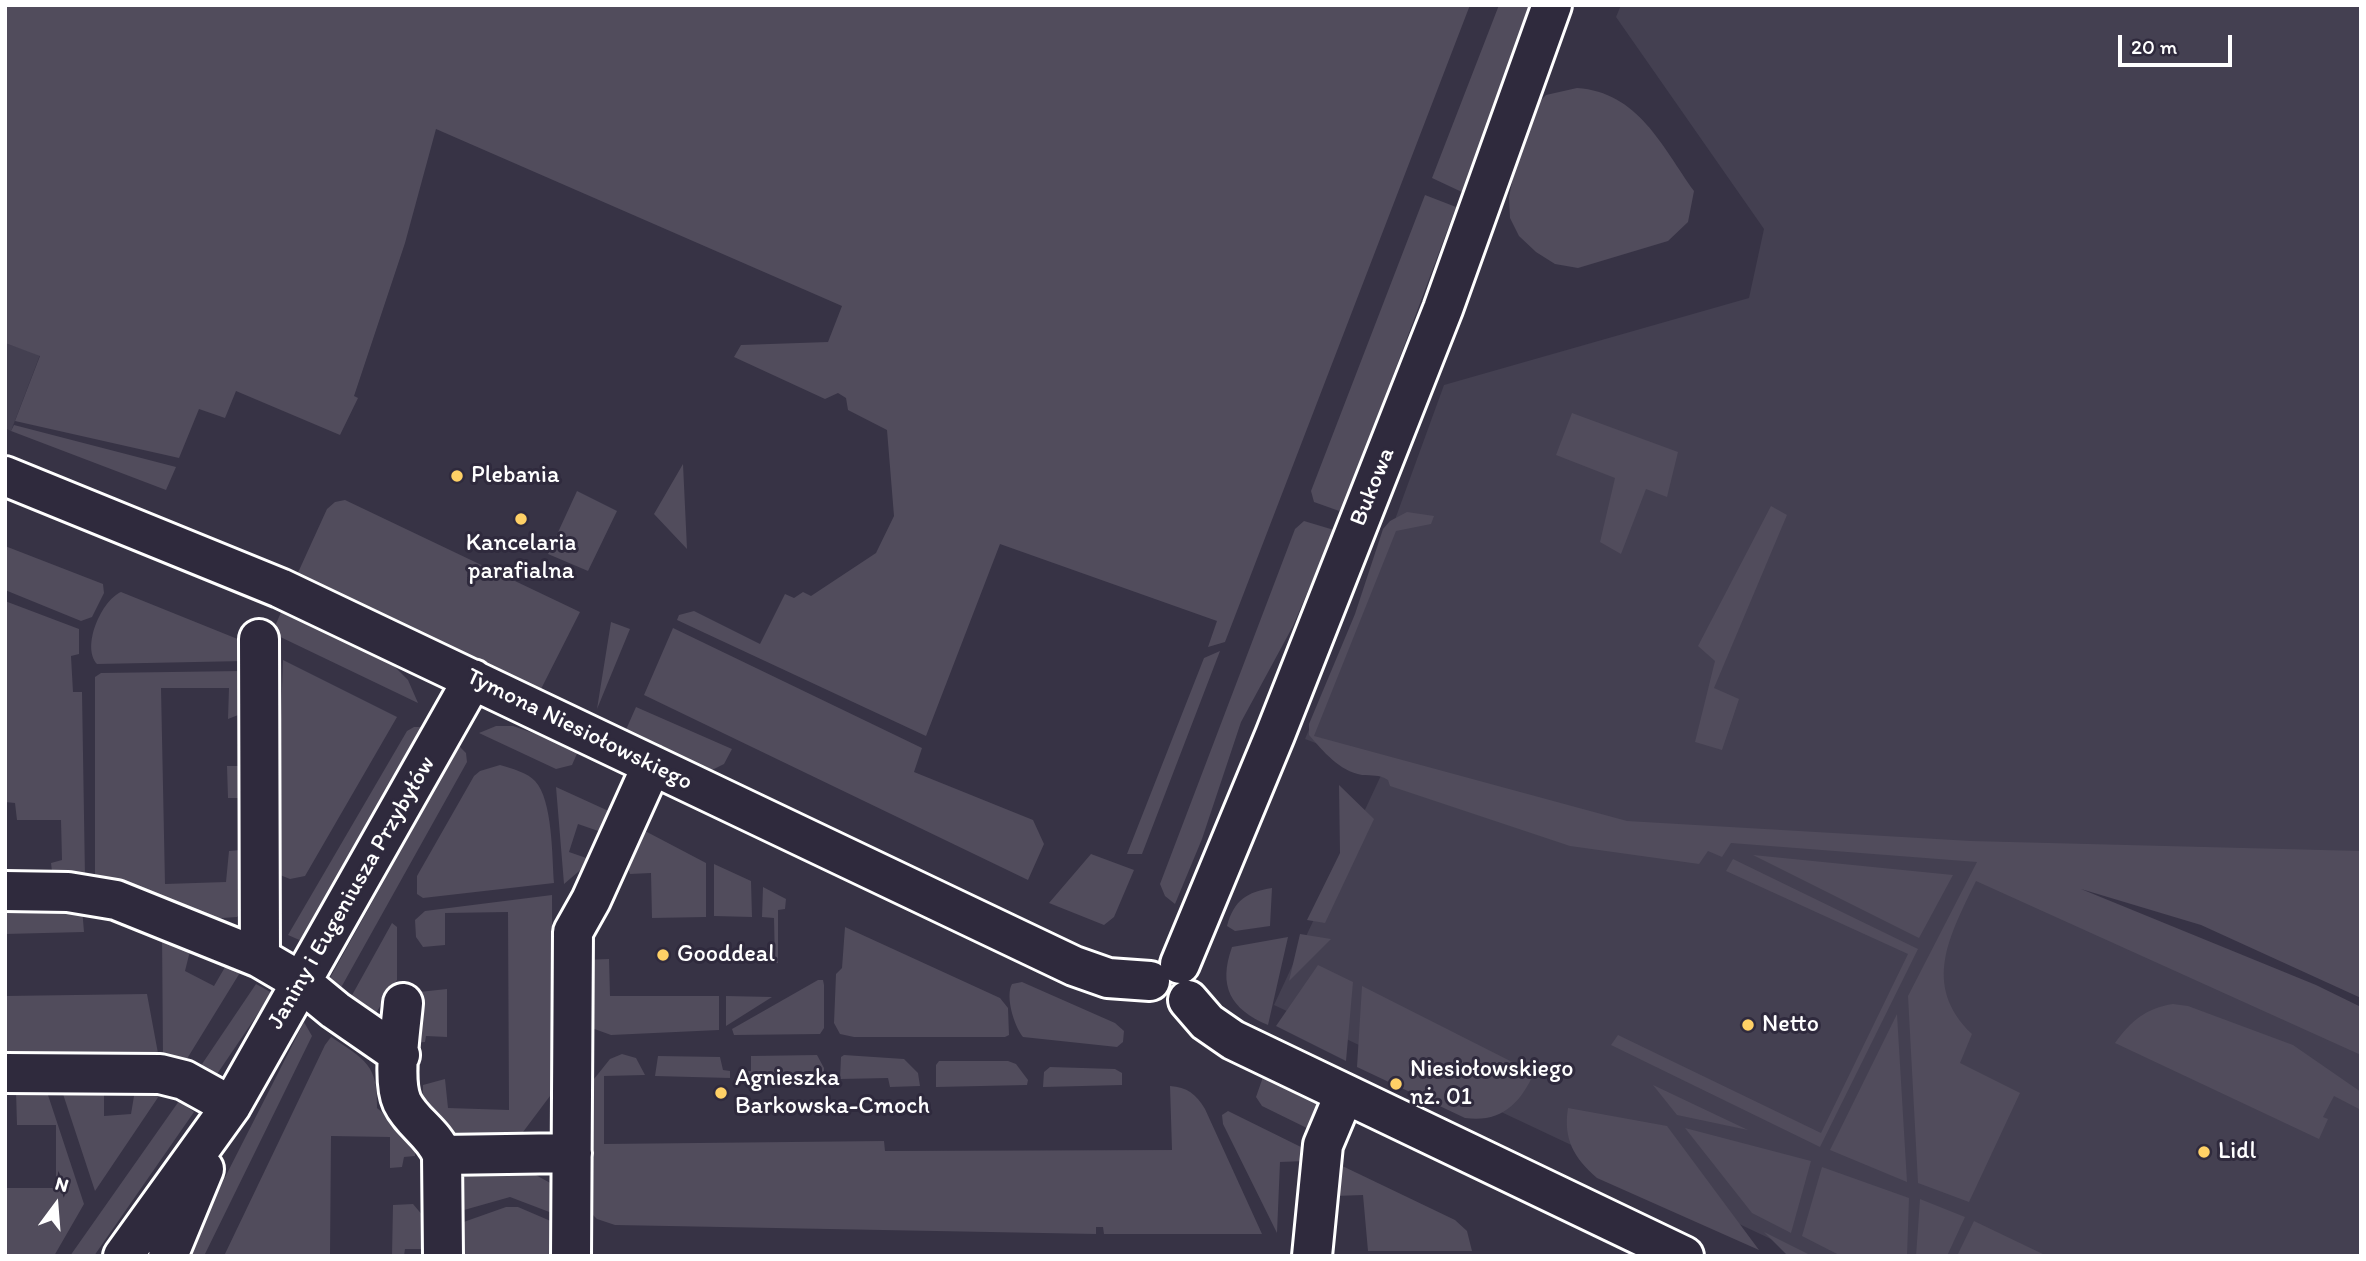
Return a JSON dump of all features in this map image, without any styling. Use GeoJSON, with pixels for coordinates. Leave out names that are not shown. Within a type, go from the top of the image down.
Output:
{"type":"FeatureCollection","features":[{"type":"Feature","properties":{"kind":"street","name":"Bukowa"},"geometry":{"type":"LineString","coordinates":[[1173,982],[1275,735],[1443,309],[1552,5]]}},
{"type":"Feature","properties":{"kind":"street","name":"Tymona Niesiołowskiego"},"geometry":{"type":"LineString","coordinates":[[5,476],[280,588],[1074,966],[1108,978],[1173,982]]}},
{"type":"Feature","properties":{"kind":"street"},"geometry":{"type":"LineString","coordinates":[[259,639],[260,958]]}},
{"type":"Feature","properties":{"kind":"street","name":"Janiny i Eugeniusza Przybyłów"},"geometry":{"type":"LineString","coordinates":[[123,1256],[231,1106],[473,679]]}},
{"type":"Feature","properties":{"kind":"street"},"geometry":{"type":"LineString","coordinates":[[571,1256],[573,932],[591,900],[652,765]]}},
{"type":"Feature","properties":{"kind":"street"},"geometry":{"type":"LineString","coordinates":[[5,891],[68,892],[116,900],[260,958],[301,982],[335,1010],[400,1055]]}},
{"type":"Feature","properties":{"kind":"street"},"geometry":{"type":"LineString","coordinates":[[1173,982],[1207,1022],[1233,1040],[1684,1256]]}},
{"type":"Feature","properties":{"kind":"street"},"geometry":{"type":"LineString","coordinates":[[403,1003],[400,1055],[402,1101],[438,1145],[442,1155],[443,1256]]}},
{"type":"Feature","properties":{"kind":"street"},"geometry":{"type":"LineString","coordinates":[[5,1073],[160,1073],[184,1080],[231,1106]]}},
{"type":"Feature","properties":{"kind":"street"},"geometry":{"type":"LineString","coordinates":[[1312,1256],[1324,1145],[1344,1095]]}},
{"type":"Feature","properties":{"kind":"street","name":"Janiny i Eugeniusza Przybyłów"},"geometry":{"type":"LineString","coordinates":[[168,1256],[231,1106]]}},
{"type":"Feature","properties":{"kind":"street"},"geometry":{"type":"LineString","coordinates":[[442,1155],[572,1153]]}},
{"type":"Feature","properties":{"kind":"shaded area"},"geometry":{"type":"Polygon","coordinates":[[[5,5],[1470,5],[1225,642],[1208,647],[1217,621],[1000,544],[926,736],[677,620],[679,615],[694,611],[760,644],[785,594],[794,598],[803,592],[811,596],[876,553],[894,516],[887,430],[848,410],[846,398],[838,393],[825,399],[734,357],[741,345],[828,342],[842,306],[436,129],[405,243],[354,396],[358,398],[340,435],[236,391],[225,418],[199,409],[179,458],[15,421],[40,356],[5,343],[5,5]]]}},
{"type":"Feature","properties":{"kind":"shaded area"},"geometry":{"type":"Polygon","coordinates":[[[1499,5],[1533,5],[1464,193],[1432,178],[1499,5]]]}},
{"type":"Feature","properties":{"kind":"shaded area"},"geometry":{"type":"Polygon","coordinates":[[[1621,5],[2361,5],[2361,865],[2009,869],[2361,1010],[2361,1256],[1807,1256],[1274,1005],[1384,769],[1305,739],[1377,569],[1444,385],[1749,298],[1764,229],[1616,17],[1621,5]]]}},
{"type":"Feature","properties":{"kind":"shaded area"},"geometry":{"type":"Polygon","coordinates":[[[1577,88],[1617,99],[1632,110],[1659,140],[1694,191],[1688,222],[1668,241],[1578,268],[1555,264],[1536,252],[1519,236],[1510,218],[1509,197],[1535,106],[1546,95],[1577,88]]]}},
{"type":"Feature","properties":{"kind":"shaded area"},"geometry":{"type":"Polygon","coordinates":[[[1425,195],[1456,207],[1342,512],[1314,502],[1311,491],[1425,195]]]}},
{"type":"Feature","properties":{"kind":"shaded area"},"geometry":{"type":"Polygon","coordinates":[[[5,343],[40,355],[11,431],[5,428],[5,343]]]}},
{"type":"Feature","properties":{"kind":"shaded area"},"geometry":{"type":"Polygon","coordinates":[[[1572,413],[1678,452],[1667,497],[1646,489],[1621,554],[1600,542],[1615,478],[1556,455],[1572,413]]]}},
{"type":"Feature","properties":{"kind":"shaded area"},"geometry":{"type":"Polygon","coordinates":[[[14,425],[176,467],[166,490],[11,431],[14,425]]]}},
{"type":"Feature","properties":{"kind":"shaded area"},"geometry":{"type":"Polygon","coordinates":[[[683,464],[687,549],[654,514],[683,464]]]}},
{"type":"Feature","properties":{"kind":"shaded area"},"geometry":{"type":"Polygon","coordinates":[[[577,491],[617,511],[588,571],[548,554],[577,491]]]}},
{"type":"Feature","properties":{"kind":"shaded area"},"geometry":{"type":"Polygon","coordinates":[[[345,500],[580,612],[541,689],[296,577],[327,509],[335,502],[345,500]]]}},
{"type":"Feature","properties":{"kind":"shaded area"},"geometry":{"type":"Polygon","coordinates":[[[1771,506],[1787,515],[1714,688],[1739,699],[1722,750],[1695,742],[1715,661],[1698,646],[1771,506]]]}},
{"type":"Feature","properties":{"kind":"shaded area"},"geometry":{"type":"Polygon","coordinates":[[[1407,512],[1434,516],[1431,524],[1396,531],[1314,736],[1627,821],[1971,841],[2361,851],[2361,998],[2201,925],[2081,889],[2316,985],[2361,1007],[2361,1055],[1976,881],[1957,921],[1945,959],[1947,997],[1956,1016],[1972,1034],[1960,1063],[2020,1093],[1969,1202],[1918,1183],[1908,996],[1977,862],[1731,843],[1722,857],[1708,851],[1699,864],[1570,846],[1390,786],[1388,780],[1381,777],[1362,775],[1346,769],[1332,760],[1309,735],[1309,724],[1355,614],[1383,529],[1390,521],[1407,512]]]}},
{"type":"Feature","properties":{"kind":"shaded area"},"geometry":{"type":"Polygon","coordinates":[[[1304,521],[1334,530],[1293,626],[1241,722],[1202,839],[1175,904],[1165,896],[1160,884],[1295,529],[1304,521]]]}},
{"type":"Feature","properties":{"kind":"shaded area"},"geometry":{"type":"Polygon","coordinates":[[[5,546],[103,584],[104,593],[92,617],[81,621],[5,590],[5,546]]]}},
{"type":"Feature","properties":{"kind":"shaded area"},"geometry":{"type":"Polygon","coordinates":[[[121,592],[250,644],[245,661],[97,664],[91,646],[96,624],[107,604],[121,592]]]}},
{"type":"Feature","properties":{"kind":"shaded area"},"geometry":{"type":"Polygon","coordinates":[[[5,601],[79,629],[79,654],[71,656],[73,692],[82,692],[85,877],[53,880],[51,863],[62,860],[61,820],[17,820],[15,803],[5,802],[5,601]]]}},
{"type":"Feature","properties":{"kind":"shaded area"},"geometry":{"type":"Polygon","coordinates":[[[282,610],[388,660],[408,680],[418,703],[272,633],[282,610]]]}},
{"type":"Feature","properties":{"kind":"shaded area"},"geometry":{"type":"Polygon","coordinates":[[[611,622],[630,629],[597,709],[611,622]]]}},
{"type":"Feature","properties":{"kind":"shaded area"},"geometry":{"type":"Polygon","coordinates":[[[673,628],[922,748],[914,772],[1033,820],[1044,844],[1028,880],[644,695],[673,628]]]}},
{"type":"Feature","properties":{"kind":"shaded area"},"geometry":{"type":"Polygon","coordinates":[[[1220,651],[1142,854],[1127,854],[1204,658],[1220,651]]]}},
{"type":"Feature","properties":{"kind":"shaded area"},"geometry":{"type":"Polygon","coordinates":[[[283,660],[397,717],[305,876],[290,879],[280,875],[276,865],[283,660]]]}},
{"type":"Feature","properties":{"kind":"shaded area"},"geometry":{"type":"Polygon","coordinates":[[[241,671],[251,710],[228,719],[229,688],[161,688],[165,884],[226,882],[229,851],[252,849],[247,908],[237,917],[207,919],[95,877],[95,677],[101,673],[241,671]]]}},
{"type":"Feature","properties":{"kind":"shaded area"},"geometry":{"type":"Polygon","coordinates":[[[636,707],[732,749],[724,764],[708,772],[625,732],[636,707]]]}},
{"type":"Feature","properties":{"kind":"shaded area"},"geometry":{"type":"Polygon","coordinates":[[[496,726],[513,726],[579,749],[572,765],[556,769],[479,733],[496,726]]]}},
{"type":"Feature","properties":{"kind":"shaded area"},"geometry":{"type":"Polygon","coordinates":[[[414,727],[423,727],[304,942],[288,935],[407,731],[414,727]]]}},
{"type":"Feature","properties":{"kind":"shaded area"},"geometry":{"type":"Polygon","coordinates":[[[459,746],[466,753],[467,762],[338,993],[326,985],[459,746]]]}},
{"type":"Feature","properties":{"kind":"shaded area"},"geometry":{"type":"Polygon","coordinates":[[[500,765],[528,776],[541,790],[548,815],[554,883],[423,898],[417,894],[417,876],[474,776],[480,771],[500,765]]]}},
{"type":"Feature","properties":{"kind":"shaded area"},"geometry":{"type":"Polygon","coordinates":[[[227,766],[251,766],[250,798],[228,798],[227,766]]]}},
{"type":"Feature","properties":{"kind":"shaded area"},"geometry":{"type":"Polygon","coordinates":[[[1339,785],[1374,819],[1325,923],[1307,920],[1340,853],[1339,785]]]}},
{"type":"Feature","properties":{"kind":"shaded area"},"geometry":{"type":"Polygon","coordinates":[[[556,787],[613,813],[607,834],[578,824],[569,852],[592,860],[564,884],[556,787]]]}},
{"type":"Feature","properties":{"kind":"shaded area"},"geometry":{"type":"Polygon","coordinates":[[[647,832],[706,863],[706,917],[652,918],[651,873],[630,874],[627,865],[640,833],[647,832]]]}},
{"type":"Feature","properties":{"kind":"shaded area"},"geometry":{"type":"Polygon","coordinates":[[[1091,854],[1134,870],[1114,917],[1104,925],[1049,903],[1091,854]]]}},
{"type":"Feature","properties":{"kind":"shaded area"},"geometry":{"type":"Polygon","coordinates":[[[1753,855],[1953,875],[1919,938],[1753,855]]]}},
{"type":"Feature","properties":{"kind":"shaded area"},"geometry":{"type":"Polygon","coordinates":[[[1733,859],[1918,949],[1820,1147],[1611,1045],[1618,1035],[1821,1133],[1908,954],[1726,871],[1733,859]]]}},
{"type":"Feature","properties":{"kind":"shaded area"},"geometry":{"type":"Polygon","coordinates":[[[714,864],[751,881],[752,917],[714,916],[714,864]]]}},
{"type":"Feature","properties":{"kind":"shaded area"},"geometry":{"type":"Polygon","coordinates":[[[763,887],[786,899],[785,909],[778,910],[778,963],[775,963],[774,918],[762,917],[763,887]]]}},
{"type":"Feature","properties":{"kind":"shaded area"},"geometry":{"type":"Polygon","coordinates":[[[1272,888],[1270,926],[1235,931],[1227,926],[1233,910],[1243,899],[1255,892],[1272,888]]]}},
{"type":"Feature","properties":{"kind":"shaded area"},"geometry":{"type":"Polygon","coordinates":[[[552,895],[553,1092],[517,1140],[477,1138],[449,1133],[428,1119],[423,1108],[423,1085],[445,1079],[448,1108],[509,1110],[508,912],[445,913],[445,945],[423,947],[416,937],[415,920],[425,911],[552,895]]]}},
{"type":"Feature","properties":{"kind":"shaded area"},"geometry":{"type":"Polygon","coordinates":[[[5,908],[82,908],[84,932],[5,934],[5,908]]]}},
{"type":"Feature","properties":{"kind":"shaded area"},"geometry":{"type":"Polygon","coordinates":[[[392,923],[397,927],[397,980],[374,1016],[353,1006],[351,997],[392,923]]]}},
{"type":"Feature","properties":{"kind":"shaded area"},"geometry":{"type":"Polygon","coordinates":[[[845,927],[1000,998],[1008,1008],[1009,1035],[854,1037],[840,1034],[834,1023],[836,974],[842,968],[845,927]]]}},
{"type":"Feature","properties":{"kind":"shaded area"},"geometry":{"type":"Polygon","coordinates":[[[162,931],[192,943],[185,971],[214,986],[228,962],[241,971],[185,1062],[163,1060],[162,931]]]}},
{"type":"Feature","properties":{"kind":"shaded area"},"geometry":{"type":"Polygon","coordinates":[[[1300,934],[1331,939],[1289,981],[1300,934]]]}},
{"type":"Feature","properties":{"kind":"shaded area"},"geometry":{"type":"Polygon","coordinates":[[[1288,937],[1268,1025],[1244,1012],[1230,995],[1226,973],[1228,961],[1232,947],[1288,937]]]}},
{"type":"Feature","properties":{"kind":"shaded area"},"geometry":{"type":"Polygon","coordinates":[[[609,959],[610,996],[719,996],[719,1030],[611,1035],[589,1027],[582,960],[609,959]]]}},
{"type":"Feature","properties":{"kind":"shaded area"},"geometry":{"type":"Polygon","coordinates":[[[1318,965],[1353,982],[1346,1061],[1276,1026],[1318,965]]]}},
{"type":"Feature","properties":{"kind":"shaded area"},"geometry":{"type":"Polygon","coordinates":[[[818,980],[823,980],[824,985],[824,1028],[820,1034],[734,1035],[732,1029],[818,980]]]}},
{"type":"Feature","properties":{"kind":"shaded area"},"geometry":{"type":"Polygon","coordinates":[[[1022,982],[1115,1023],[1124,1031],[1123,1042],[1117,1047],[1023,1037],[1010,1003],[1012,984],[1022,982]]]}},
{"type":"Feature","properties":{"kind":"shaded area"},"geometry":{"type":"Polygon","coordinates":[[[256,984],[272,993],[213,1080],[198,1070],[256,984]]]}},
{"type":"Feature","properties":{"kind":"shaded area"},"geometry":{"type":"Polygon","coordinates":[[[1362,986],[1534,1073],[1522,1094],[1508,1109],[1499,1114],[1478,1119],[1465,1118],[1357,1067],[1362,986]]]}},
{"type":"Feature","properties":{"kind":"shaded area"},"geometry":{"type":"Polygon","coordinates":[[[447,989],[447,1037],[426,1036],[425,1042],[410,1043],[407,1014],[419,992],[447,989]]]}},
{"type":"Feature","properties":{"kind":"shaded area"},"geometry":{"type":"Polygon","coordinates":[[[147,994],[160,1064],[5,1063],[5,996],[147,994]]]}},
{"type":"Feature","properties":{"kind":"shaded area"},"geometry":{"type":"Polygon","coordinates":[[[726,996],[772,997],[726,1026],[726,996]]]}},
{"type":"Feature","properties":{"kind":"shaded area"},"geometry":{"type":"Polygon","coordinates":[[[2173,1004],[2188,1006],[2293,1045],[2361,1092],[2361,1110],[2334,1096],[2323,1117],[2328,1119],[2319,1139],[2115,1043],[2127,1028],[2147,1012],[2173,1004]]]}},
{"type":"Feature","properties":{"kind":"shaded area"},"geometry":{"type":"Polygon","coordinates":[[[1897,1014],[1907,1182],[1830,1150],[1897,1014]]]}},
{"type":"Feature","properties":{"kind":"shaded area"},"geometry":{"type":"Polygon","coordinates":[[[304,1022],[312,1036],[204,1256],[185,1256],[304,1022]]]}},
{"type":"Feature","properties":{"kind":"shaded area"},"geometry":{"type":"Polygon","coordinates":[[[331,1037],[361,1058],[372,1072],[377,1108],[415,1140],[415,1156],[404,1157],[402,1167],[390,1168],[390,1137],[331,1136],[330,1256],[224,1256],[325,1045],[331,1037]]]}},
{"type":"Feature","properties":{"kind":"shaded area"},"geometry":{"type":"Polygon","coordinates":[[[622,1054],[636,1058],[645,1075],[604,1076],[604,1144],[884,1141],[885,1151],[1172,1150],[1170,1086],[1181,1088],[1194,1095],[1205,1109],[1262,1234],[1104,1234],[1103,1227],[1096,1227],[1096,1234],[615,1225],[597,1219],[590,1212],[582,1094],[610,1059],[622,1054]]]}},
{"type":"Feature","properties":{"kind":"shaded area"},"geometry":{"type":"Polygon","coordinates":[[[817,1055],[824,1068],[824,1080],[747,1079],[746,1071],[751,1071],[751,1056],[817,1055]]]}},
{"type":"Feature","properties":{"kind":"shaded area"},"geometry":{"type":"Polygon","coordinates":[[[658,1056],[720,1057],[723,1070],[730,1071],[730,1078],[655,1076],[658,1056]]]}},
{"type":"Feature","properties":{"kind":"shaded area"},"geometry":{"type":"Polygon","coordinates":[[[841,1057],[904,1059],[918,1073],[920,1086],[890,1087],[888,1078],[840,1079],[841,1057]]]}},
{"type":"Feature","properties":{"kind":"shaded area"},"geometry":{"type":"Polygon","coordinates":[[[939,1061],[1008,1061],[1016,1064],[1028,1080],[1027,1085],[936,1087],[936,1065],[939,1061]]]}},
{"type":"Feature","properties":{"kind":"shaded area"},"geometry":{"type":"Polygon","coordinates":[[[1050,1067],[1115,1069],[1122,1073],[1122,1085],[1043,1087],[1044,1072],[1050,1067]]]}},
{"type":"Feature","properties":{"kind":"shaded area"},"geometry":{"type":"Polygon","coordinates":[[[1263,1077],[1316,1103],[1319,1108],[1317,1133],[1262,1106],[1256,1097],[1263,1077]]]}},
{"type":"Feature","properties":{"kind":"shaded area"},"geometry":{"type":"Polygon","coordinates":[[[1653,1085],[1748,1130],[1677,1115],[1653,1085]]]}},
{"type":"Feature","properties":{"kind":"shaded area"},"geometry":{"type":"Polygon","coordinates":[[[135,1090],[163,1090],[95,1191],[63,1094],[104,1091],[104,1116],[131,1114],[135,1090]]]}},
{"type":"Feature","properties":{"kind":"shaded area"},"geometry":{"type":"Polygon","coordinates":[[[16,1091],[47,1092],[84,1204],[54,1256],[5,1256],[5,1188],[56,1188],[56,1125],[17,1125],[16,1091]]]}},
{"type":"Feature","properties":{"kind":"shaded area"},"geometry":{"type":"Polygon","coordinates":[[[179,1101],[194,1112],[94,1256],[70,1256],[179,1101]]]}},
{"type":"Feature","properties":{"kind":"shaded area"},"geometry":{"type":"Polygon","coordinates":[[[1568,1108],[1667,1126],[1759,1250],[1597,1178],[1582,1163],[1572,1147],[1567,1129],[1568,1108]]]}},
{"type":"Feature","properties":{"kind":"shaded area"},"geometry":{"type":"Polygon","coordinates":[[[1228,1111],[1305,1149],[1306,1161],[1280,1162],[1277,1233],[1223,1124],[1222,1115],[1228,1111]]]}},
{"type":"Feature","properties":{"kind":"shaded area"},"geometry":{"type":"Polygon","coordinates":[[[1685,1128],[1811,1161],[1791,1233],[1752,1213],[1685,1128]]]}},
{"type":"Feature","properties":{"kind":"shaded area"},"geometry":{"type":"Polygon","coordinates":[[[1334,1162],[1455,1220],[1467,1231],[1472,1251],[1368,1251],[1363,1195],[1335,1196],[1334,1162]]]}},
{"type":"Feature","properties":{"kind":"shaded area"},"geometry":{"type":"Polygon","coordinates":[[[1822,1167],[1909,1198],[1907,1256],[1841,1256],[1802,1236],[1822,1167]]]}},
{"type":"Feature","properties":{"kind":"shaded area"},"geometry":{"type":"Polygon","coordinates":[[[523,1168],[554,1185],[552,1213],[510,1197],[457,1212],[462,1174],[523,1168]]]}},
{"type":"Feature","properties":{"kind":"shaded area"},"geometry":{"type":"Polygon","coordinates":[[[1920,1199],[1965,1217],[1947,1256],[1916,1256],[1920,1199]]]}},
{"type":"Feature","properties":{"kind":"shaded area"},"geometry":{"type":"Polygon","coordinates":[[[413,1204],[429,1223],[424,1249],[405,1249],[404,1256],[392,1256],[393,1205],[413,1204]]]}},
{"type":"Feature","properties":{"kind":"shaded area"},"geometry":{"type":"Polygon","coordinates":[[[506,1207],[518,1207],[553,1222],[552,1256],[457,1256],[458,1224],[506,1207]]]}},
{"type":"Feature","properties":{"kind":"shaded area"},"geometry":{"type":"Polygon","coordinates":[[[1974,1221],[2047,1256],[1957,1256],[1974,1221]]]}},
{"type":"Feature","properties":{"kind":"shaded area"},"geometry":{"type":"Polygon","coordinates":[[[1764,1232],[1812,1256],[1788,1256],[1764,1232]]]}},
{"type":"Feature","properties":{"kind":"place","name":"Plebania"},"geometry":{"type":"Point","coordinates":[457,476]}},
{"type":"Feature","properties":{"kind":"place","name":"Kancelaria parafialna"},"geometry":{"type":"Point","coordinates":[521,519]}},
{"type":"Feature","properties":{"kind":"place","name":"Gooddeal"},"geometry":{"type":"Point","coordinates":[663,955]}},
{"type":"Feature","properties":{"kind":"place","name":"Netto"},"geometry":{"type":"Point","coordinates":[1748,1025]}},
{"type":"Feature","properties":{"kind":"place","name":"Niesiołowskiego nż. 01"},"geometry":{"type":"Point","coordinates":[1396,1084]}},
{"type":"Feature","properties":{"kind":"place","name":"Agnieszka Barkowska-Cmoch"},"geometry":{"type":"Point","coordinates":[721,1093]}},
{"type":"Feature","properties":{"kind":"place","name":"Lidl"},"geometry":{"type":"Point","coordinates":[2204,1152]}}]}
